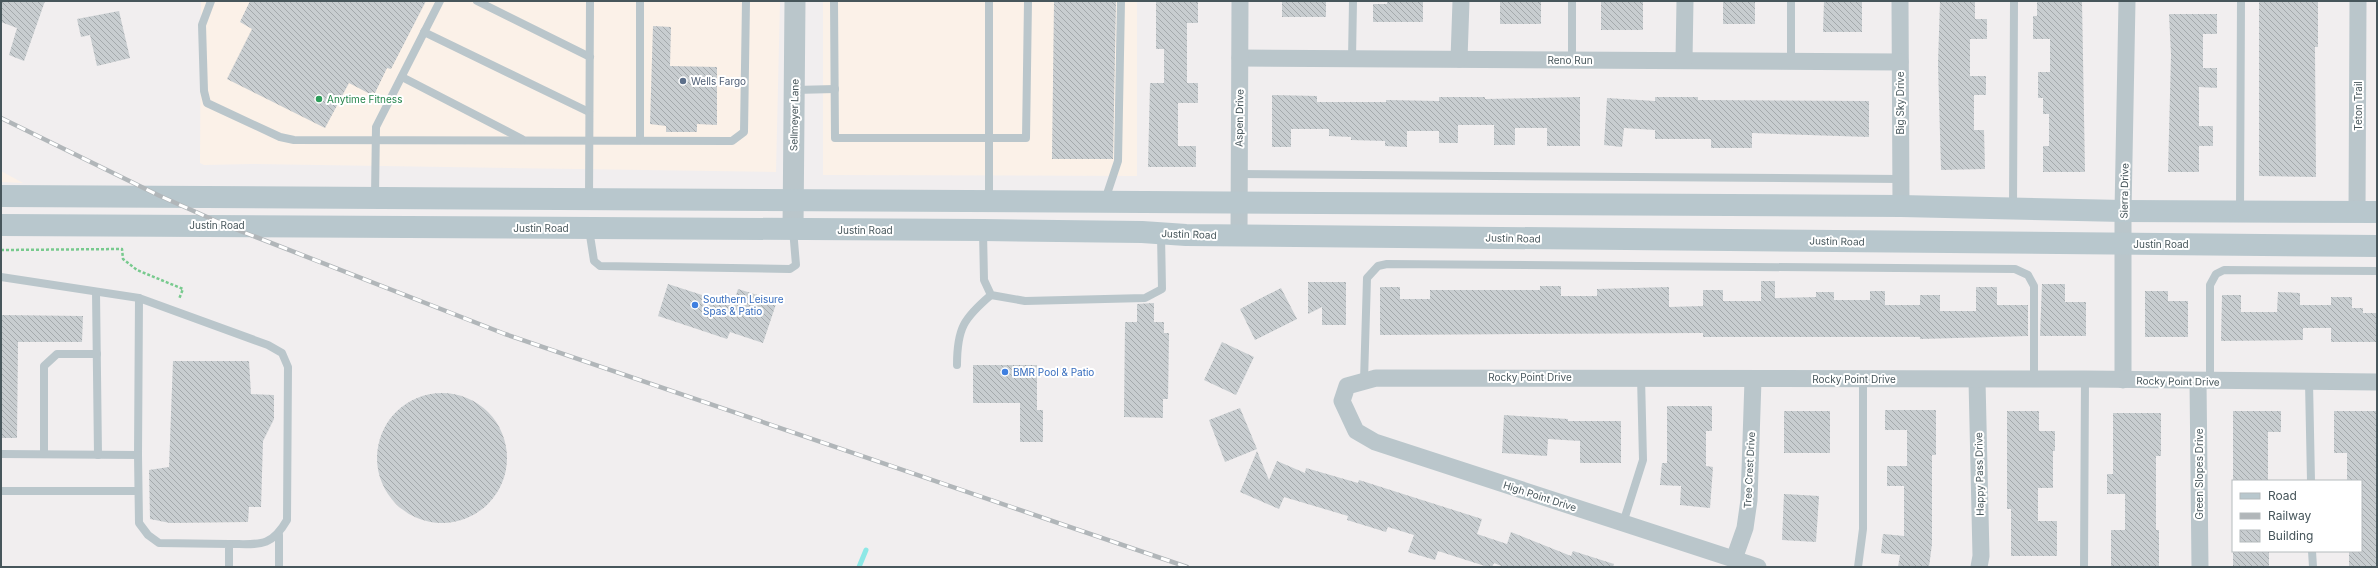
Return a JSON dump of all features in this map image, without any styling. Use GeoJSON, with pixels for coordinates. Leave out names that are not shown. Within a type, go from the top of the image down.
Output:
{"type":"FeatureCollection","features":[{"type":"Feature","properties":{"kind":"main road"},"geometry":{"type":"LineString","coordinates":[[1,196],[1901,206],[2123,211],[2367,212]]}},
{"type":"Feature","properties":{"kind":"main road"},"geometry":{"type":"LineString","coordinates":[[983,230],[987,223],[995,217],[1023,218],[1104,203]]}},
{"type":"Feature","properties":{"kind":"main road","name":"Justin Road"},"geometry":{"type":"LineString","coordinates":[[1,225],[983,230],[1239,235],[2377,246]]}},
{"type":"Feature","properties":{"kind":"street","name":"Sellmeyer Lane"},"geometry":{"type":"LineString","coordinates":[[793,229],[796,1]]}},
{"type":"Feature","properties":{"kind":"street","name":"Aspen Drive"},"geometry":{"type":"LineString","coordinates":[[1239,235],[1238,174],[1240,1]]}},
{"type":"Feature","properties":{"kind":"street"},"geometry":{"type":"LineString","coordinates":[[1459,59],[1461,1]]}},
{"type":"Feature","properties":{"kind":"street"},"geometry":{"type":"LineString","coordinates":[[1684,60],[1685,1]]}},
{"type":"Feature","properties":{"kind":"street","name":"Big Sky Drive"},"geometry":{"type":"LineString","coordinates":[[1900,1],[1901,206]]}},
{"type":"Feature","properties":{"kind":"street","name":"Sierra Drive"},"geometry":{"type":"LineString","coordinates":[[2123,380],[2123,211],[2127,1]]}},
{"type":"Feature","properties":{"kind":"street","name":"Teton Trail"},"geometry":{"type":"LineString","coordinates":[[2358,1],[2367,212]]}},
{"type":"Feature","properties":{"kind":"street","name":"Reno Run"},"geometry":{"type":"LineString","coordinates":[[1240,58],[1900,62]]}},
{"type":"Feature","properties":{"kind":"street","name":"Rocky Point Drive"},"geometry":{"type":"LineString","coordinates":[[1342,401],[1347,386],[1376,378],[1641,377],[1752,380],[2085,379],[2377,382]]}},
{"type":"Feature","properties":{"kind":"street","name":"Tree Crest Drive"},"geometry":{"type":"LineString","coordinates":[[1734,559],[1745,528],[1749,500],[1752,380]]}},
{"type":"Feature","properties":{"kind":"street","name":"Happy Pass Drive"},"geometry":{"type":"LineString","coordinates":[[1977,380],[1981,556],[1979,567]]}},
{"type":"Feature","properties":{"kind":"street","name":"Green Slopes Drive"},"geometry":{"type":"LineString","coordinates":[[2200,567],[2204,381]]}},
{"type":"Feature","properties":{"kind":"street","name":"High Point Drive"},"geometry":{"type":"LineString","coordinates":[[1342,401],[1356,431],[1375,442],[1758,567]]}},
{"type":"Feature","properties":{"kind":"lane"},"geometry":{"type":"LineString","coordinates":[[211,1],[202,25],[204,91],[207,103],[280,137],[294,140],[732,141],[744,132],[746,1]]}},
{"type":"Feature","properties":{"kind":"lane"},"geometry":{"type":"LineString","coordinates":[[375,197],[376,127],[440,1]]}},
{"type":"Feature","properties":{"kind":"lane"},"geometry":{"type":"LineString","coordinates":[[477,1],[590,56]]}},
{"type":"Feature","properties":{"kind":"lane"},"geometry":{"type":"LineString","coordinates":[[589,198],[590,1]]}},
{"type":"Feature","properties":{"kind":"lane"},"geometry":{"type":"LineString","coordinates":[[640,1],[640,140]]}},
{"type":"Feature","properties":{"kind":"lane"},"geometry":{"type":"LineString","coordinates":[[834,1],[835,138],[1026,138],[1028,1]]}},
{"type":"Feature","properties":{"kind":"lane"},"geometry":{"type":"LineString","coordinates":[[989,1],[989,201]]}},
{"type":"Feature","properties":{"kind":"lane"},"geometry":{"type":"LineString","coordinates":[[1104,203],[1118,161],[1121,1]]}},
{"type":"Feature","properties":{"kind":"lane"},"geometry":{"type":"LineString","coordinates":[[1352,59],[1353,1]]}},
{"type":"Feature","properties":{"kind":"lane"},"geometry":{"type":"LineString","coordinates":[[1572,1],[1572,60]]}},
{"type":"Feature","properties":{"kind":"lane"},"geometry":{"type":"LineString","coordinates":[[1790,61],[1791,1]]}},
{"type":"Feature","properties":{"kind":"lane"},"geometry":{"type":"LineString","coordinates":[[2013,208],[2014,1]]}},
{"type":"Feature","properties":{"kind":"lane"},"geometry":{"type":"LineString","coordinates":[[2240,211],[2241,1]]}},
{"type":"Feature","properties":{"kind":"lane"},"geometry":{"type":"LineString","coordinates":[[424,32],[589,112]]}},
{"type":"Feature","properties":{"kind":"lane"},"geometry":{"type":"LineString","coordinates":[[402,77],[523,140]]}},
{"type":"Feature","properties":{"kind":"lane"},"geometry":{"type":"LineString","coordinates":[[795,90],[834,89]]}},
{"type":"Feature","properties":{"kind":"lane"},"geometry":{"type":"LineString","coordinates":[[1238,174],[1901,179]]}},
{"type":"Feature","properties":{"kind":"lane"},"geometry":{"type":"LineString","coordinates":[[588,228],[594,261],[600,266],[790,269],[796,265],[793,229]]}},
{"type":"Feature","properties":{"kind":"lane"},"geometry":{"type":"LineString","coordinates":[[983,230],[984,280],[991,295]]}},
{"type":"Feature","properties":{"kind":"lane"},"geometry":{"type":"LineString","coordinates":[[991,295],[1025,301],[1145,298],[1162,289],[1161,234]]}},
{"type":"Feature","properties":{"kind":"lane"},"geometry":{"type":"LineString","coordinates":[[1364,381],[1367,278],[1378,266],[1387,264],[2015,269],[2028,275],[2034,286],[2034,379]]}},
{"type":"Feature","properties":{"kind":"lane"},"geometry":{"type":"LineString","coordinates":[[2204,381],[2210,285],[2216,274],[2224,270],[2377,271]]}},
{"type":"Feature","properties":{"kind":"lane"},"geometry":{"type":"LineString","coordinates":[[1,277],[139,298],[268,345],[282,353],[288,366],[287,520],[278,535],[262,544],[159,543],[148,535],[139,523],[139,298]]}},
{"type":"Feature","properties":{"kind":"lane"},"geometry":{"type":"LineString","coordinates":[[96,292],[98,455]]}},
{"type":"Feature","properties":{"kind":"lane"},"geometry":{"type":"LineString","coordinates":[[957,365],[957,342],[969,314],[991,295]]}},
{"type":"Feature","properties":{"kind":"lane"},"geometry":{"type":"LineString","coordinates":[[44,454],[44,366],[58,354],[97,354]]}},
{"type":"Feature","properties":{"kind":"lane"},"geometry":{"type":"LineString","coordinates":[[1623,523],[1643,460],[1641,377]]}},
{"type":"Feature","properties":{"kind":"lane"},"geometry":{"type":"LineString","coordinates":[[1858,567],[1863,529],[1863,379]]}},
{"type":"Feature","properties":{"kind":"lane"},"geometry":{"type":"LineString","coordinates":[[2084,567],[2085,379]]}},
{"type":"Feature","properties":{"kind":"lane"},"geometry":{"type":"LineString","coordinates":[[2309,382],[2311,480]]}},
{"type":"Feature","properties":{"kind":"lane"},"geometry":{"type":"LineString","coordinates":[[1,454],[138,455]]}},
{"type":"Feature","properties":{"kind":"lane"},"geometry":{"type":"LineString","coordinates":[[1,491],[138,491]]}},
{"type":"Feature","properties":{"kind":"lane"},"geometry":{"type":"LineString","coordinates":[[278,535],[279,567]]}},
{"type":"Feature","properties":{"kind":"lane"},"geometry":{"type":"LineString","coordinates":[[230,544],[230,567]]}},
{"type":"Feature","properties":{"kind":"lane"},"geometry":{"type":"LineString","coordinates":[[2312,552],[2313,567]]}},
{"type":"Feature","properties":{"kind":"path"},"geometry":{"type":"LineString","coordinates":[[1,250],[122,249],[123,259],[137,270],[183,289],[174,311]]}},
{"type":"Feature","properties":{"kind":"shaded area"},"geometry":{"type":"Polygon","coordinates":[[[201,1],[780,1],[776,172],[252,164],[204,165],[200,163],[201,1]]]}},
{"type":"Feature","properties":{"kind":"shaded area"},"geometry":{"type":"Polygon","coordinates":[[[823,1],[1137,1],[1137,176],[823,175],[823,1]]]}},
{"type":"Feature","properties":{"kind":"shaded area"},"geometry":{"type":"Polygon","coordinates":[[[1,171],[23,183],[1,182],[1,171]]]}},
{"type":"Feature","properties":{"kind":"building"},"geometry":{"type":"Polygon","coordinates":[[[1,1],[45,1],[24,61],[9,55],[17,28],[1,22],[1,1]]]}},
{"type":"Feature","properties":{"kind":"building"},"geometry":{"type":"Polygon","coordinates":[[[250,1],[426,1],[391,69],[387,68],[375,93],[372,92],[370,94],[349,83],[325,128],[227,79],[252,29],[240,22],[250,1]]]}},
{"type":"Feature","properties":{"kind":"building"},"geometry":{"type":"Polygon","coordinates":[[[1054,1],[1116,1],[1113,159],[1052,159],[1054,1]]]}},
{"type":"Feature","properties":{"kind":"building"},"geometry":{"type":"Polygon","coordinates":[[[1282,1],[1326,1],[1326,17],[1282,17],[1282,1]]]}},
{"type":"Feature","properties":{"kind":"building"},"geometry":{"type":"Polygon","coordinates":[[[1387,1],[1423,1],[1423,22],[1373,22],[1373,4],[1387,4],[1387,1]]]}},
{"type":"Feature","properties":{"kind":"building"},"geometry":{"type":"Polygon","coordinates":[[[1500,1],[1541,1],[1541,24],[1500,24],[1500,1]]]}},
{"type":"Feature","properties":{"kind":"building"},"geometry":{"type":"Polygon","coordinates":[[[1601,1],[1643,1],[1643,30],[1601,30],[1601,1]]]}},
{"type":"Feature","properties":{"kind":"building"},"geometry":{"type":"Polygon","coordinates":[[[1723,1],[1755,1],[1755,24],[1723,24],[1723,1]]]}},
{"type":"Feature","properties":{"kind":"building"},"geometry":{"type":"Polygon","coordinates":[[[1824,1],[1862,1],[1862,32],[1823,32],[1824,1]]]}},
{"type":"Feature","properties":{"kind":"building"},"geometry":{"type":"Polygon","coordinates":[[[1940,1],[1975,1],[1975,19],[1987,19],[1987,39],[1970,39],[1970,76],[1986,76],[1986,95],[1974,95],[1974,130],[1984,130],[1985,169],[1941,170],[1938,64],[1940,1]]]}},
{"type":"Feature","properties":{"kind":"building"},"geometry":{"type":"Polygon","coordinates":[[[2037,1],[2082,1],[2085,172],[2043,172],[2043,146],[2049,146],[2049,114],[2043,114],[2043,98],[2038,98],[2038,72],[2050,72],[2050,39],[2033,39],[2033,16],[2037,16],[2037,1]]]}},
{"type":"Feature","properties":{"kind":"building"},"geometry":{"type":"Polygon","coordinates":[[[2259,1],[2318,1],[2318,47],[2315,47],[2316,177],[2259,176],[2259,1]]]}},
{"type":"Feature","properties":{"kind":"building"},"geometry":{"type":"Polygon","coordinates":[[[1156,2],[1198,2],[1198,23],[1187,23],[1187,83],[1198,83],[1198,103],[1178,103],[1178,146],[1196,146],[1196,167],[1148,167],[1150,83],[1164,83],[1164,49],[1156,49],[1156,2]]]}},
{"type":"Feature","properties":{"kind":"building"},"geometry":{"type":"Polygon","coordinates":[[[119,11],[130,58],[97,66],[90,35],[81,37],[77,19],[119,11]]]}},
{"type":"Feature","properties":{"kind":"building"},"geometry":{"type":"Polygon","coordinates":[[[2169,14],[2217,14],[2217,34],[2203,34],[2203,68],[2217,68],[2217,88],[2199,87],[2199,126],[2213,126],[2213,146],[2199,146],[2199,172],[2168,172],[2171,55],[2169,14]]]}},
{"type":"Feature","properties":{"kind":"building","name":"Wells Fargo"},"geometry":{"type":"Polygon","coordinates":[[[653,26],[671,27],[670,66],[717,67],[717,125],[697,124],[697,132],[666,132],[666,126],[650,124],[653,26]]]}},
{"type":"Feature","properties":{"kind":"building"},"geometry":{"type":"Polygon","coordinates":[[[1272,95],[1317,96],[1317,102],[1386,102],[1386,100],[1439,101],[1439,97],[1485,97],[1485,99],[1580,97],[1580,146],[1547,146],[1547,128],[1515,128],[1515,145],[1494,145],[1494,125],[1458,125],[1458,143],[1439,143],[1439,131],[1407,131],[1407,147],[1385,146],[1385,141],[1351,140],[1351,137],[1329,136],[1329,129],[1291,129],[1291,147],[1272,147],[1272,95]]]}},
{"type":"Feature","properties":{"kind":"building"},"geometry":{"type":"Polygon","coordinates":[[[1655,97],[1698,97],[1698,100],[1869,101],[1869,137],[1752,133],[1752,148],[1711,148],[1711,139],[1655,139],[1655,130],[1624,128],[1622,147],[1604,145],[1607,98],[1655,101],[1655,97]]]}},
{"type":"Feature","properties":{"kind":"building"},"geometry":{"type":"Polygon","coordinates":[[[1761,281],[1775,281],[1775,298],[1816,297],[1816,292],[1834,292],[1834,300],[1870,300],[1870,291],[1885,291],[1885,305],[1920,305],[1920,295],[1940,295],[1940,311],[1976,311],[1976,287],[1997,287],[1997,305],[2028,305],[2028,336],[1920,339],[1920,337],[1703,337],[1703,333],[1380,335],[1380,287],[1400,287],[1400,299],[1430,299],[1430,290],[1540,290],[1540,286],[1561,286],[1561,296],[1597,296],[1597,289],[1669,287],[1669,307],[1703,306],[1703,290],[1723,290],[1723,301],[1761,301],[1761,281]]]}},
{"type":"Feature","properties":{"kind":"building"},"geometry":{"type":"Polygon","coordinates":[[[1308,282],[1346,282],[1346,325],[1322,325],[1322,307],[1308,314],[1308,282]]]}},
{"type":"Feature","properties":{"kind":"building"},"geometry":{"type":"Polygon","coordinates":[[[668,284],[733,305],[738,289],[777,301],[763,343],[730,332],[727,339],[658,316],[668,284]]]}},
{"type":"Feature","properties":{"kind":"building"},"geometry":{"type":"Polygon","coordinates":[[[2042,284],[2065,284],[2065,302],[2086,302],[2086,336],[2040,336],[2042,284]]]}},
{"type":"Feature","properties":{"kind":"building"},"geometry":{"type":"Polygon","coordinates":[[[1281,288],[1297,319],[1255,340],[1240,309],[1281,288]]]}},
{"type":"Feature","properties":{"kind":"building"},"geometry":{"type":"Polygon","coordinates":[[[2145,291],[2168,291],[2168,301],[2188,301],[2188,337],[2145,337],[2145,291]]]}},
{"type":"Feature","properties":{"kind":"building"},"geometry":{"type":"Polygon","coordinates":[[[2278,292],[2300,293],[2300,305],[2331,305],[2331,297],[2352,297],[2352,308],[2363,308],[2363,313],[2377,313],[2377,342],[2331,342],[2331,328],[2303,328],[2303,340],[2221,341],[2222,295],[2241,295],[2241,312],[2277,312],[2278,292]]]}},
{"type":"Feature","properties":{"kind":"building"},"geometry":{"type":"Polygon","coordinates":[[[1154,303],[1154,322],[1164,322],[1164,333],[1169,333],[1168,399],[1163,399],[1163,418],[1124,417],[1125,322],[1137,322],[1137,304],[1154,303]]]}},
{"type":"Feature","properties":{"kind":"building"},"geometry":{"type":"Polygon","coordinates":[[[1,315],[83,316],[82,342],[18,342],[17,438],[1,438],[1,315]]]}},
{"type":"Feature","properties":{"kind":"building"},"geometry":{"type":"Polygon","coordinates":[[[1222,342],[1254,357],[1236,395],[1204,380],[1222,342]]]}},
{"type":"Feature","properties":{"kind":"building"},"geometry":{"type":"Polygon","coordinates":[[[173,361],[249,361],[251,394],[274,395],[274,419],[263,441],[261,507],[249,507],[248,522],[170,523],[150,519],[149,470],[169,467],[173,361]]]}},
{"type":"Feature","properties":{"kind":"building"},"geometry":{"type":"Polygon","coordinates":[[[973,365],[1037,365],[1037,410],[1043,410],[1043,442],[1020,442],[1020,403],[973,403],[973,365]]]}},
{"type":"Feature","properties":{"kind":"building"},"geometry":{"type":"Polygon","coordinates":[[[442,393],[467,398],[488,412],[502,433],[507,458],[502,483],[488,504],[467,518],[442,523],[417,518],[396,504],[382,483],[377,458],[382,433],[396,412],[417,398],[442,393]]]}},
{"type":"Feature","properties":{"kind":"building"},"geometry":{"type":"Polygon","coordinates":[[[1667,406],[1712,406],[1712,431],[1706,431],[1706,466],[1713,467],[1710,508],[1680,505],[1681,486],[1660,485],[1662,463],[1667,463],[1667,406]]]}},
{"type":"Feature","properties":{"kind":"building"},"geometry":{"type":"Polygon","coordinates":[[[1240,408],[1257,449],[1225,462],[1209,420],[1240,408]]]}},
{"type":"Feature","properties":{"kind":"building"},"geometry":{"type":"Polygon","coordinates":[[[1885,410],[1936,410],[1936,455],[1932,455],[1932,544],[1929,567],[1898,567],[1900,555],[1881,553],[1883,534],[1904,536],[1904,486],[1887,486],[1887,466],[1907,466],[1907,430],[1885,430],[1885,410]]]}},
{"type":"Feature","properties":{"kind":"building"},"geometry":{"type":"Polygon","coordinates":[[[1784,411],[1830,411],[1830,453],[1784,453],[1784,411]]]}},
{"type":"Feature","properties":{"kind":"building"},"geometry":{"type":"Polygon","coordinates":[[[2007,411],[2039,411],[2039,431],[2055,431],[2055,451],[2053,451],[2053,488],[2038,488],[2038,521],[2057,521],[2057,556],[2011,556],[2011,509],[2007,509],[2007,411]]]}},
{"type":"Feature","properties":{"kind":"building"},"geometry":{"type":"Polygon","coordinates":[[[2233,411],[2281,411],[2281,432],[2268,432],[2268,480],[2233,480],[2233,411]]]}},
{"type":"Feature","properties":{"kind":"building"},"geometry":{"type":"Polygon","coordinates":[[[2334,411],[2377,411],[2377,567],[2349,567],[2349,552],[2362,552],[2362,480],[2347,480],[2347,453],[2334,453],[2334,411]]]}},
{"type":"Feature","properties":{"kind":"building"},"geometry":{"type":"Polygon","coordinates":[[[2113,413],[2161,413],[2161,456],[2156,456],[2156,530],[2159,530],[2159,567],[2111,567],[2111,530],[2125,530],[2125,494],[2107,494],[2107,474],[2113,474],[2113,413]]]}},
{"type":"Feature","properties":{"kind":"building"},"geometry":{"type":"Polygon","coordinates":[[[1504,415],[1568,419],[1568,421],[1621,421],[1621,463],[1580,463],[1580,441],[1548,439],[1547,456],[1502,453],[1504,415]]]}},
{"type":"Feature","properties":{"kind":"building"},"geometry":{"type":"Polygon","coordinates":[[[1257,451],[1269,480],[1277,461],[1305,473],[1306,468],[1358,483],[1359,480],[1482,519],[1477,534],[1507,544],[1511,532],[1571,556],[1573,551],[1614,564],[1613,567],[1504,567],[1494,563],[1492,567],[1488,567],[1438,551],[1435,560],[1408,552],[1414,535],[1388,527],[1386,532],[1347,520],[1348,516],[1284,497],[1279,509],[1240,492],[1257,451]]]}},
{"type":"Feature","properties":{"kind":"building"},"geometry":{"type":"Polygon","coordinates":[[[1784,494],[1819,496],[1816,542],[1782,540],[1784,494]]]}},
{"type":"Feature","properties":{"kind":"building"},"geometry":{"type":"Polygon","coordinates":[[[2233,552],[2269,552],[2269,567],[2233,567],[2233,552]]]}},
{"type":"Feature","properties":{"kind":"waterway"},"geometry":{"type":"LineString","coordinates":[[859,567],[866,550]]}},
{"type":"Feature","properties":{"kind":"railway"},"geometry":{"type":"LineString","coordinates":[[1,118],[160,196],[225,225],[505,334],[1187,567]]}},
{"type":"Feature","properties":{"kind":"place","name":"Wells Fargo"},"geometry":{"type":"Point","coordinates":[683,81]}},
{"type":"Feature","properties":{"kind":"place","name":"Anytime Fitness"},"geometry":{"type":"Point","coordinates":[319,99]}},
{"type":"Feature","properties":{"kind":"place","name":"Southern Leisure Spas & Patio"},"geometry":{"type":"Point","coordinates":[695,305]}},
{"type":"Feature","properties":{"kind":"place","name":"BMR Pool & Patio"},"geometry":{"type":"Point","coordinates":[1005,372]}}]}
